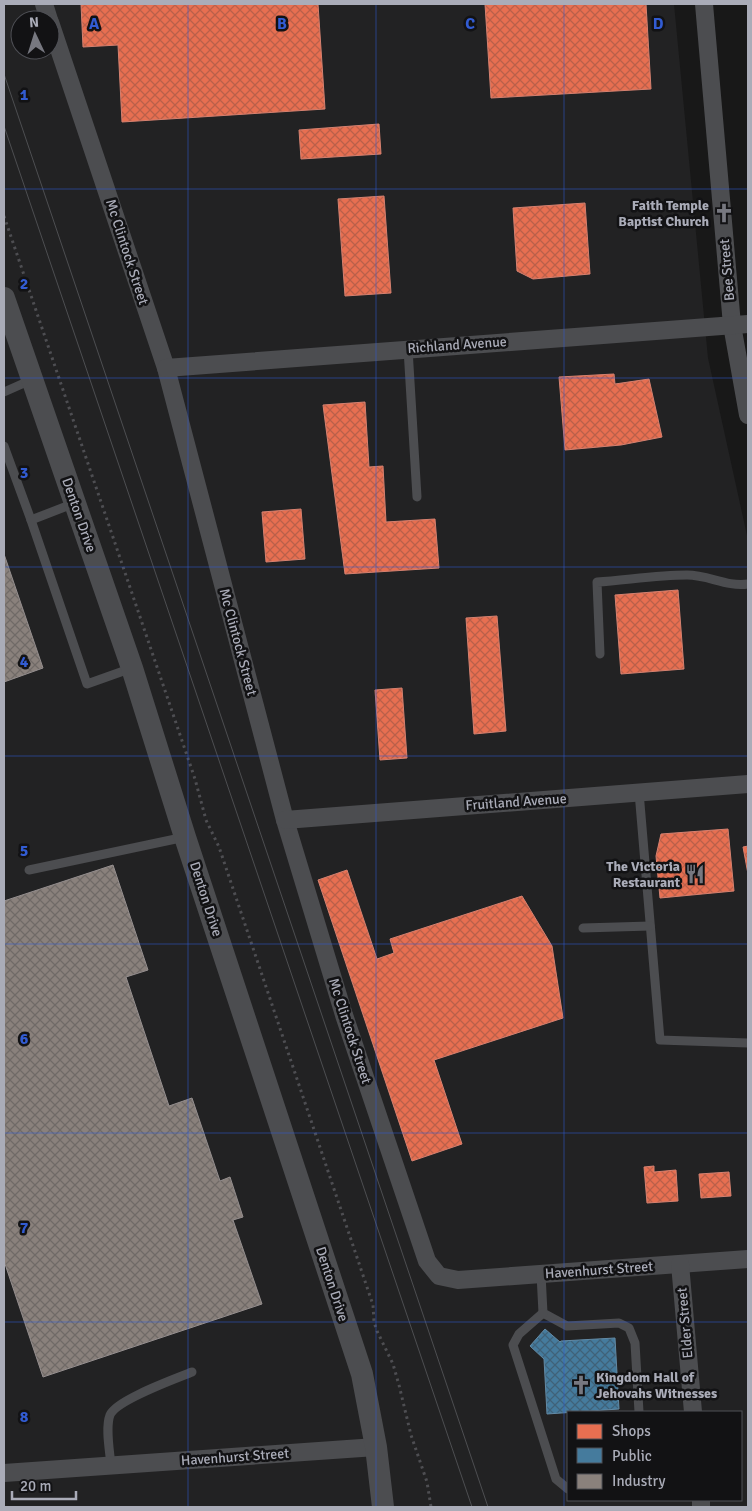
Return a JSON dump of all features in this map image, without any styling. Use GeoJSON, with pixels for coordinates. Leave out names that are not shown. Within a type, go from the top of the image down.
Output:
{"type":"FeatureCollection","features":[{"type":"Feature","properties":{"kind":"street","name":"Bee Street"},"geometry":{"type":"LineString","coordinates":[[704,4],[740,324],[748,415]]}},
{"type":"Feature","properties":{"kind":"street","name":"Mc Clintock Street"},"geometry":{"type":"LineString","coordinates":[[60,51],[166,368],[284,820],[344,1015],[427,1261]]}},
{"type":"Feature","properties":{"kind":"street","name":"Denton Drive"},"geometry":{"type":"LineString","coordinates":[[4,298],[132,668],[185,837],[362,1374],[376,1447],[383,1507]]}},
{"type":"Feature","properties":{"kind":"street","name":"Richland Avenue"},"geometry":{"type":"LineString","coordinates":[[166,368],[740,324]]}},
{"type":"Feature","properties":{"kind":"street","name":"Fruitland Avenue"},"geometry":{"type":"LineString","coordinates":[[284,820],[748,784]]}},
{"type":"Feature","properties":{"kind":"street","name":"Havenhurst Street"},"geometry":{"type":"LineString","coordinates":[[427,1261],[439,1276],[458,1280],[748,1259]]}},
{"type":"Feature","properties":{"kind":"street","name":"Elder Street"},"geometry":{"type":"LineString","coordinates":[[680,1264],[693,1411]]}},
{"type":"Feature","properties":{"kind":"street","name":"Havenhurst Street"},"geometry":{"type":"LineString","coordinates":[[4,1473],[376,1447]]}},
{"type":"Feature","properties":{"kind":"lane"},"geometry":{"type":"LineString","coordinates":[[408,348],[417,497]]}},
{"type":"Feature","properties":{"kind":"lane"},"geometry":{"type":"LineString","coordinates":[[4,392],[32,380]]}},
{"type":"Feature","properties":{"kind":"lane"},"geometry":{"type":"LineString","coordinates":[[4,446],[87,684],[132,668]]}},
{"type":"Feature","properties":{"kind":"lane"},"geometry":{"type":"LineString","coordinates":[[31,520],[75,503]]}},
{"type":"Feature","properties":{"kind":"lane"},"geometry":{"type":"LineString","coordinates":[[600,654],[597,582],[687,575],[703,577],[736,586],[748,584]]}},
{"type":"Feature","properties":{"kind":"lane"},"geometry":{"type":"LineString","coordinates":[[639,792],[660,1040],[748,1043]]}},
{"type":"Feature","properties":{"kind":"lane"},"geometry":{"type":"LineString","coordinates":[[29,870],[185,837]]}},
{"type":"Feature","properties":{"kind":"lane"},"geometry":{"type":"LineString","coordinates":[[582,928],[650,926]]}},
{"type":"Feature","properties":{"kind":"lane"},"geometry":{"type":"LineString","coordinates":[[540,1274],[543,1313]]}},
{"type":"Feature","properties":{"kind":"lane"},"geometry":{"type":"LineString","coordinates":[[543,1313],[567,1326],[619,1323],[629,1328],[634,1343],[639,1411]]}},
{"type":"Feature","properties":{"kind":"lane"},"geometry":{"type":"LineString","coordinates":[[543,1313],[519,1334],[513,1345],[556,1479],[567,1488]]}},
{"type":"Feature","properties":{"kind":"lane"},"geometry":{"type":"LineString","coordinates":[[111,1466],[108,1426],[110,1414],[117,1406],[144,1392],[192,1372]]}},
{"type":"Feature","properties":{"kind":"path"},"geometry":{"type":"LineString","coordinates":[[4,216],[195,779],[201,807],[222,857],[373,1305],[374,1322],[397,1378],[411,1435],[427,1482],[432,1507]]}},
{"type":"Feature","properties":{"kind":"shaded area"},"geometry":{"type":"Polygon","coordinates":[[[4,4],[674,4],[708,358],[748,540],[748,1507],[4,1507],[4,4]]]}},
{"type":"Feature","properties":{"kind":"building: Shops"},"geometry":{"type":"Polygon","coordinates":[[[81,4],[318,4],[325,109],[122,122],[118,45],[83,47],[81,4]]]}},
{"type":"Feature","properties":{"kind":"building: Shops"},"geometry":{"type":"Polygon","coordinates":[[[485,4],[646,4],[651,89],[491,98],[485,4]]]}},
{"type":"Feature","properties":{"kind":"building: Shops"},"geometry":{"type":"Polygon","coordinates":[[[379,124],[381,154],[301,159],[299,130],[379,124]]]}},
{"type":"Feature","properties":{"kind":"building: Shops"},"geometry":{"type":"Polygon","coordinates":[[[384,196],[391,293],[345,296],[338,199],[384,196]]]}},
{"type":"Feature","properties":{"kind":"building: Shops"},"geometry":{"type":"Polygon","coordinates":[[[585,203],[590,274],[533,279],[517,271],[513,208],[585,203]]]}},
{"type":"Feature","properties":{"kind":"building: Shops"},"geometry":{"type":"Polygon","coordinates":[[[614,374],[615,384],[649,379],[662,437],[621,445],[565,450],[559,377],[614,374]]]}},
{"type":"Feature","properties":{"kind":"building: Shops"},"geometry":{"type":"Polygon","coordinates":[[[365,402],[369,467],[383,466],[386,522],[435,519],[439,568],[345,574],[323,405],[365,402]]]}},
{"type":"Feature","properties":{"kind":"building: Shops"},"geometry":{"type":"Polygon","coordinates":[[[301,509],[305,559],[266,562],[262,512],[301,509]]]}},
{"type":"Feature","properties":{"kind":"building: Shops"},"geometry":{"type":"Polygon","coordinates":[[[678,590],[684,669],[621,674],[615,595],[678,590]]]}},
{"type":"Feature","properties":{"kind":"building: Shops"},"geometry":{"type":"Polygon","coordinates":[[[497,616],[506,731],[474,734],[466,618],[497,616]]]}},
{"type":"Feature","properties":{"kind":"building: Shops"},"geometry":{"type":"Polygon","coordinates":[[[402,688],[407,758],[380,760],[375,690],[402,688]]]}},
{"type":"Feature","properties":{"kind":"building: Shops","name":"The Victoria Restaurant"},"geometry":{"type":"Polygon","coordinates":[[[728,829],[734,891],[660,898],[656,856],[661,834],[728,829]]]}},
{"type":"Feature","properties":{"kind":"building: Shops"},"geometry":{"type":"Polygon","coordinates":[[[748,846],[748,874],[743,847],[748,846]]]}},
{"type":"Feature","properties":{"kind":"building: Shops"},"geometry":{"type":"Polygon","coordinates":[[[347,870],[377,959],[394,953],[390,939],[522,896],[552,946],[563,1018],[434,1060],[462,1144],[412,1161],[318,880],[347,870]]]}},
{"type":"Feature","properties":{"kind":"building: Shops"},"geometry":{"type":"Polygon","coordinates":[[[654,1166],[654,1172],[676,1170],[678,1201],[647,1203],[644,1167],[654,1166]]]}},
{"type":"Feature","properties":{"kind":"building: Shops"},"geometry":{"type":"Polygon","coordinates":[[[729,1172],[731,1196],[701,1198],[699,1174],[729,1172]]]}},
{"type":"Feature","properties":{"kind":"building: Public","name":"Kingdom Hall of Jehovahs Witnesses"},"geometry":{"type":"Polygon","coordinates":[[[545,1329],[560,1342],[615,1338],[619,1409],[567,1411],[567,1413],[547,1414],[544,1359],[530,1346],[545,1329]]]}},
{"type":"Feature","properties":{"kind":"building: Industry"},"geometry":{"type":"Polygon","coordinates":[[[4,554],[43,668],[4,682],[4,554]]]}},
{"type":"Feature","properties":{"kind":"building: Industry"},"geometry":{"type":"Polygon","coordinates":[[[113,865],[148,970],[126,977],[169,1106],[192,1098],[220,1181],[230,1177],[243,1217],[233,1220],[262,1304],[43,1377],[4,1261],[4,901],[113,865]]]}},
{"type":"Feature","properties":{"kind":"tram line"},"geometry":{"type":"LineString","coordinates":[[4,74],[488,1507]]}},
{"type":"Feature","properties":{"kind":"tram line"},"geometry":{"type":"LineString","coordinates":[[4,126],[472,1507]]}},
{"type":"Feature","properties":{"kind":"place","name":"Faith Temple Baptist Church"},"geometry":{"type":"Point","coordinates":[724,213]}},
{"type":"Feature","properties":{"kind":"place","name":"The Victoria Restaurant"},"geometry":{"type":"Point","coordinates":[695,874]}},
{"type":"Feature","properties":{"kind":"place","name":"Kingdom Hall of Jehovahs Witnesses"},"geometry":{"type":"Point","coordinates":[581,1385]}}]}
